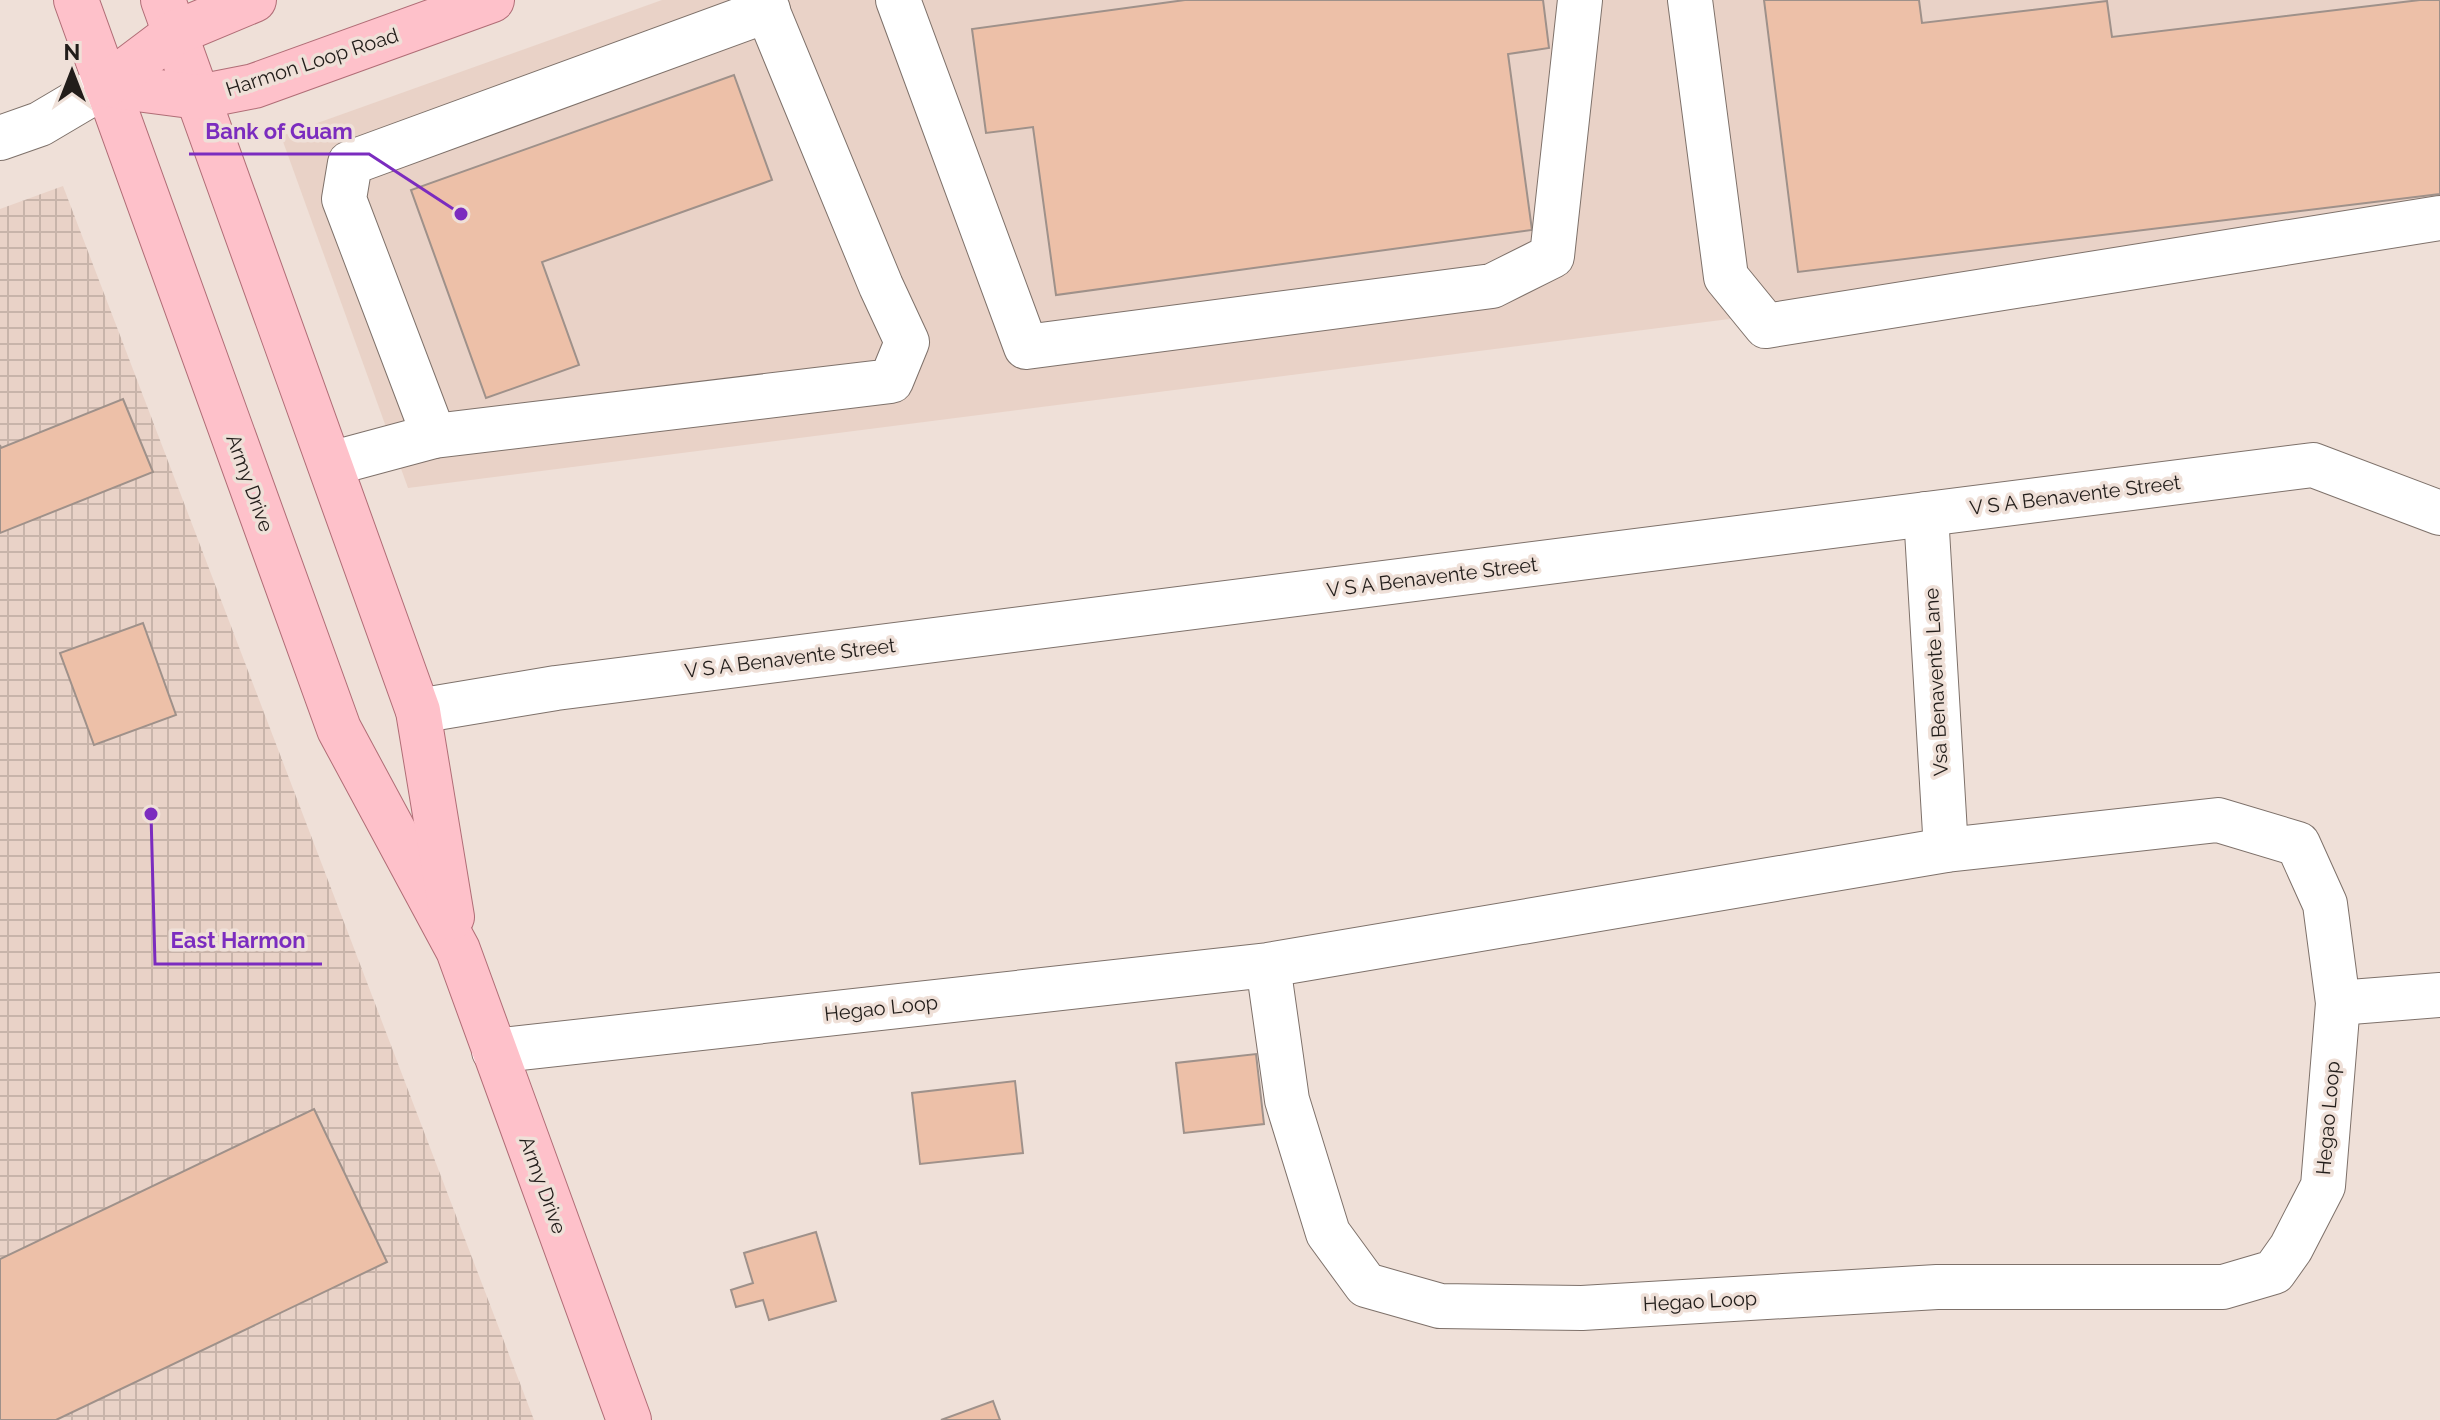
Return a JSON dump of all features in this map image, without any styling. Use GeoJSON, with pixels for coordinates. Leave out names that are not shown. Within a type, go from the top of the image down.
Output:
{"type":"FeatureCollection","features":[{"type":"Feature","properties":{"kind":"main road","name":"Army Drive"},"geometry":{"type":"LineString","coordinates":[[76,0],[339,729],[458,950],[629,1420]]}},
{"type":"Feature","properties":{"kind":"main road"},"geometry":{"type":"LineString","coordinates":[[106,85],[169,17],[254,0]]}},
{"type":"Feature","properties":{"kind":"main road","name":"Harmon Loop Road"},"geometry":{"type":"LineString","coordinates":[[106,85],[198,97],[254,86],[492,0]]}},
{"type":"Feature","properties":{"kind":"main road","name":"Army Drive"},"geometry":{"type":"LineString","coordinates":[[169,17],[418,711],[458,950]]}},
{"type":"Feature","properties":{"kind":"street"},"geometry":{"type":"LineString","coordinates":[[898,0],[1026,347],[1492,286],[1552,256],[1580,0]]}},
{"type":"Feature","properties":{"kind":"street"},"geometry":{"type":"LineString","coordinates":[[1690,0],[1726,277],[1766,326],[2440,218]]}},
{"type":"Feature","properties":{"kind":"street"},"geometry":{"type":"LineString","coordinates":[[330,464],[434,436],[891,381],[907,342],[766,5],[350,163],[344,199],[434,436]]}},
{"type":"Feature","properties":{"kind":"street"},"geometry":{"type":"LineString","coordinates":[[0,138],[40,124],[106,85]]}},
{"type":"Feature","properties":{"kind":"street","name":"V S A Benavente Street"},"geometry":{"type":"LineString","coordinates":[[418,711],[556,688],[2313,465],[2440,513]]}},
{"type":"Feature","properties":{"kind":"street","name":"Vsa Benavente Lane"},"geometry":{"type":"LineString","coordinates":[[1926,514],[1946,850]]}},
{"type":"Feature","properties":{"kind":"street","name":"Hegao Loop"},"geometry":{"type":"LineString","coordinates":[[494,1051],[1268,965],[1946,850],[2218,820],[2298,844],[2325,904],[2338,1003],[2323,1186],[2291,1248],[2274,1272],[2223,1287],[1937,1287],[1582,1308],[1440,1306],[1366,1285],[1328,1233],[1287,1100],[1268,965]]}},
{"type":"Feature","properties":{"kind":"street"},"geometry":{"type":"LineString","coordinates":[[2338,1003],[2440,995]]}},
{"type":"Feature","properties":{"kind":"shaded area"},"geometry":{"type":"Polygon","coordinates":[[[662,0],[2440,0],[2440,228],[408,488],[281,136],[662,0]]]}},
{"type":"Feature","properties":{"kind":"shaded area"},"geometry":{"type":"Polygon","coordinates":[[[63,186],[534,1420],[0,1420],[0,209],[63,186]]]}},
{"type":"Feature","properties":{"kind":"building"},"geometry":{"type":"Polygon","coordinates":[[[1185,0],[1543,0],[1549,48],[1508,54],[1532,230],[1056,295],[1033,127],[986,133],[972,29],[1185,0]]]}},
{"type":"Feature","properties":{"kind":"building"},"geometry":{"type":"Polygon","coordinates":[[[1764,0],[1919,0],[1922,23],[2107,1],[2112,37],[2440,0],[2440,194],[1798,272],[1764,0]]]}},
{"type":"Feature","properties":{"kind":"building"},"geometry":{"type":"Polygon","coordinates":[[[734,75],[772,180],[542,262],[579,365],[486,398],[411,190],[734,75]]]}},
{"type":"Feature","properties":{"kind":"building"},"geometry":{"type":"Polygon","coordinates":[[[123,399],[153,472],[0,533],[0,445],[1,448],[123,399]]]}},
{"type":"Feature","properties":{"kind":"building"},"geometry":{"type":"Polygon","coordinates":[[[143,623],[176,715],[94,745],[60,653],[143,623]]]}},
{"type":"Feature","properties":{"kind":"building"},"geometry":{"type":"Polygon","coordinates":[[[1256,1054],[1264,1124],[1184,1133],[1176,1063],[1256,1054]]]}},
{"type":"Feature","properties":{"kind":"building"},"geometry":{"type":"Polygon","coordinates":[[[1015,1081],[1023,1153],[920,1164],[912,1093],[1015,1081]]]}},
{"type":"Feature","properties":{"kind":"building"},"geometry":{"type":"Polygon","coordinates":[[[314,1109],[387,1262],[56,1420],[0,1420],[0,1259],[314,1109]]]}},
{"type":"Feature","properties":{"kind":"building"},"geometry":{"type":"Polygon","coordinates":[[[816,1232],[836,1301],[769,1320],[763,1300],[736,1307],[731,1290],[753,1283],[744,1253],[816,1232]]]}},
{"type":"Feature","properties":{"kind":"building"},"geometry":{"type":"Polygon","coordinates":[[[993,1401],[1000,1420],[941,1420],[993,1401]]]}},
{"type":"Feature","properties":{"kind":"place","name":"Bank of Guam"},"geometry":{"type":"Point","coordinates":[461,214]}},
{"type":"Feature","properties":{"kind":"place","name":"East Harmon"},"geometry":{"type":"Point","coordinates":[151,814]}}]}
